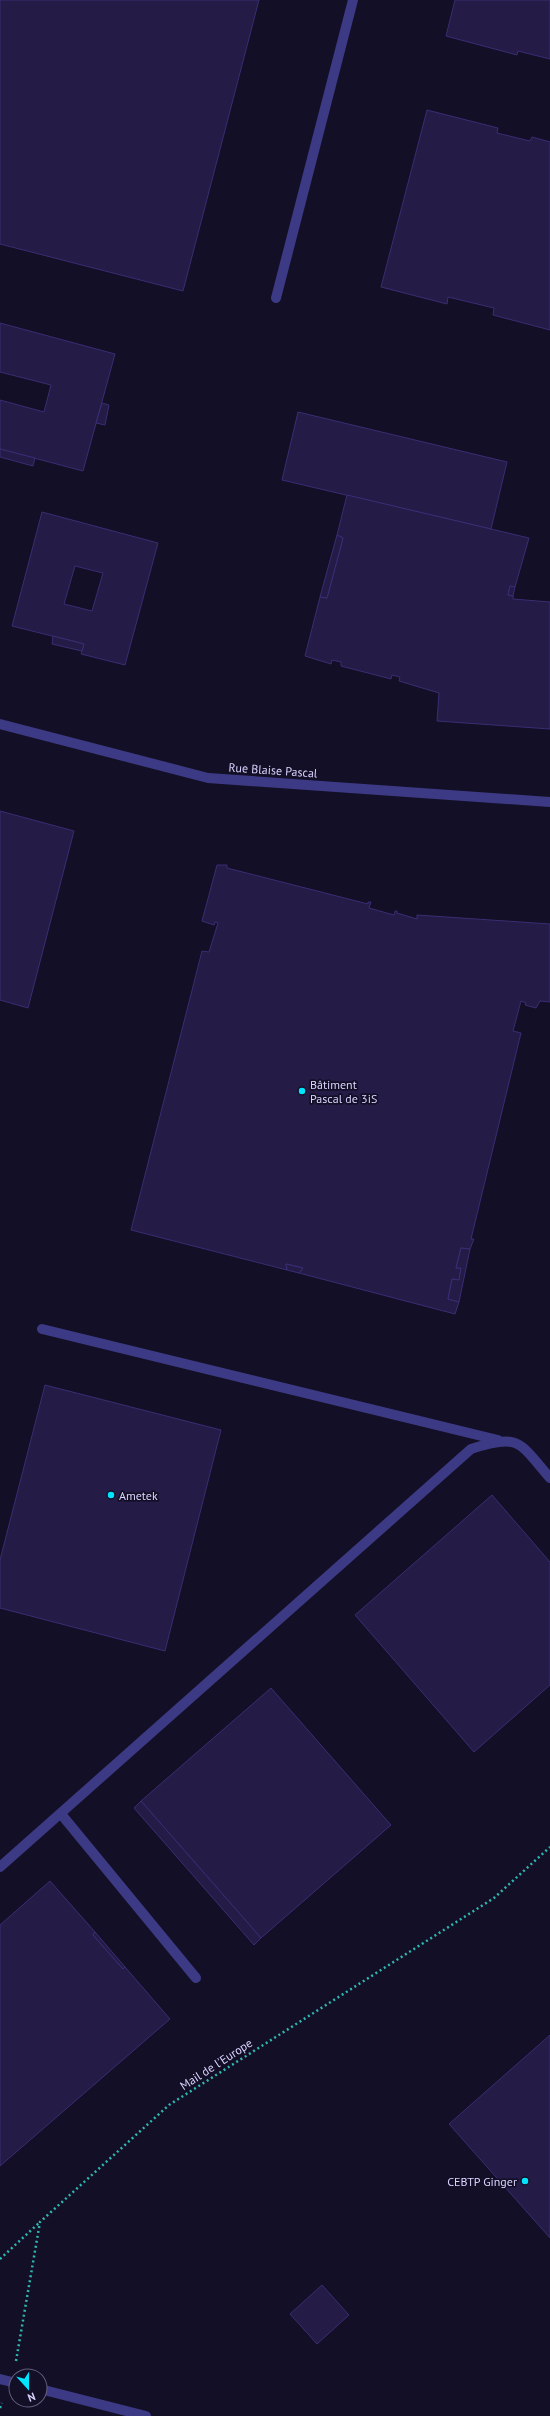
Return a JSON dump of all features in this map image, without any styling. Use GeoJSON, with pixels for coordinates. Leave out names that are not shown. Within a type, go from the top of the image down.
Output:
{"type":"FeatureCollection","features":[{"type":"Feature","properties":{"kind":"street"},"geometry":{"type":"LineString","coordinates":[[276,298],[353,0]]}},
{"type":"Feature","properties":{"kind":"street","name":"Rue Blaise Pascal"},"geometry":{"type":"LineString","coordinates":[[0,724],[208,778],[550,802]]}},
{"type":"Feature","properties":{"kind":"street"},"geometry":{"type":"LineString","coordinates":[[42,1329],[498,1440],[521,1444],[550,1478]]}},
{"type":"Feature","properties":{"kind":"street"},"geometry":{"type":"LineString","coordinates":[[0,1867],[471,1449],[498,1440]]}},
{"type":"Feature","properties":{"kind":"street"},"geometry":{"type":"LineString","coordinates":[[61,1814],[196,1978]]}},
{"type":"Feature","properties":{"kind":"street"},"geometry":{"type":"LineString","coordinates":[[48,2392],[146,2416]]}},
{"type":"Feature","properties":{"kind":"path","name":"Mail de l'Europe"},"geometry":{"type":"LineString","coordinates":[[0,2259],[169,2105],[494,1898],[550,1847]]}},
{"type":"Feature","properties":{"kind":"path"},"geometry":{"type":"LineString","coordinates":[[16,2368],[40,2222]]}},
{"type":"Feature","properties":{"kind":"building"},"geometry":{"type":"Polygon","coordinates":[[[0,0],[259,0],[183,291],[0,244],[0,0]]]}},
{"type":"Feature","properties":{"kind":"building"},"geometry":{"type":"Polygon","coordinates":[[[455,0],[550,0],[550,59],[518,51],[517,55],[446,36],[455,0]]]}},
{"type":"Feature","properties":{"kind":"building"},"geometry":{"type":"Polygon","coordinates":[[[427,110],[498,128],[497,133],[530,141],[532,137],[550,142],[550,330],[493,315],[494,308],[448,297],[447,304],[381,287],[427,110]]]}},
{"type":"Feature","properties":{"kind":"building"},"geometry":{"type":"Polygon","coordinates":[[[0,323],[115,354],[83,471],[0,449],[0,400],[44,412],[51,385],[0,372],[0,323]]]}},
{"type":"Feature","properties":{"kind":"building"},"geometry":{"type":"Polygon","coordinates":[[[102,403],[109,405],[105,425],[96,423],[102,403]]]}},
{"type":"Feature","properties":{"kind":"building"},"geometry":{"type":"Polygon","coordinates":[[[298,412],[507,462],[491,529],[282,480],[298,412]]]}},
{"type":"Feature","properties":{"kind":"building"},"geometry":{"type":"Polygon","coordinates":[[[0,449],[35,458],[33,466],[0,457],[0,449]]]}},
{"type":"Feature","properties":{"kind":"building"},"geometry":{"type":"Polygon","coordinates":[[[347,495],[529,538],[515,587],[510,586],[508,595],[513,596],[513,599],[550,602],[550,729],[437,721],[439,693],[399,681],[400,677],[392,675],[391,679],[341,666],[341,662],[332,660],[331,664],[305,656],[320,597],[327,598],[343,538],[337,535],[347,495]]]}},
{"type":"Feature","properties":{"kind":"building"},"geometry":{"type":"Polygon","coordinates":[[[42,512],[158,543],[125,665],[81,654],[84,644],[12,626],[42,512]],[[75,566],[64,604],[92,611],[103,573],[75,566]]]}},
{"type":"Feature","properties":{"kind":"building"},"geometry":{"type":"Polygon","coordinates":[[[337,535],[343,538],[327,598],[320,597],[337,535]]]}},
{"type":"Feature","properties":{"kind":"building"},"geometry":{"type":"Polygon","coordinates":[[[510,586],[515,587],[513,596],[508,595],[510,586]]]}},
{"type":"Feature","properties":{"kind":"building"},"geometry":{"type":"Polygon","coordinates":[[[53,636],[84,644],[82,651],[52,644],[53,636]]]}},
{"type":"Feature","properties":{"kind":"building"},"geometry":{"type":"Polygon","coordinates":[[[0,811],[74,831],[28,1008],[0,1000],[0,811]]]}},
{"type":"Feature","properties":{"kind":"building","name":"Bâtiment Pascal de 3iS"},"geometry":{"type":"Polygon","coordinates":[[[217,865],[227,865],[227,868],[368,904],[368,902],[371,902],[369,908],[394,915],[395,911],[397,911],[397,913],[417,919],[417,915],[550,924],[550,1002],[540,1001],[536,1008],[525,1005],[526,1003],[521,1001],[513,1031],[521,1033],[471,1239],[474,1239],[470,1249],[461,1248],[456,1268],[461,1268],[459,1280],[452,1279],[448,1299],[459,1302],[455,1314],[299,1273],[303,1268],[286,1264],[287,1270],[131,1230],[202,951],[209,952],[218,923],[215,922],[214,925],[202,921],[217,865]]]}},
{"type":"Feature","properties":{"kind":"building"},"geometry":{"type":"Polygon","coordinates":[[[461,1248],[470,1249],[459,1302],[448,1299],[452,1279],[459,1280],[461,1268],[456,1268],[461,1248]]]}},
{"type":"Feature","properties":{"kind":"building"},"geometry":{"type":"Polygon","coordinates":[[[286,1264],[303,1268],[299,1273],[287,1270],[286,1264]]]}},
{"type":"Feature","properties":{"kind":"building","name":"Ametek"},"geometry":{"type":"Polygon","coordinates":[[[45,1385],[221,1430],[165,1651],[0,1608],[0,1560],[45,1385]]]}},
{"type":"Feature","properties":{"kind":"building"},"geometry":{"type":"Polygon","coordinates":[[[492,1495],[550,1562],[550,1685],[474,1752],[355,1615],[492,1495]]]}},
{"type":"Feature","properties":{"kind":"building"},"geometry":{"type":"Polygon","coordinates":[[[271,1688],[391,1825],[261,1938],[141,1801],[271,1688]]]}},
{"type":"Feature","properties":{"kind":"building"},"geometry":{"type":"Polygon","coordinates":[[[141,1801],[261,1938],[254,1945],[134,1808],[141,1801]]]}},
{"type":"Feature","properties":{"kind":"building"},"geometry":{"type":"Polygon","coordinates":[[[50,1881],[95,1932],[93,1935],[123,1969],[125,1967],[170,2019],[0,2166],[0,1925],[50,1881]]]}},
{"type":"Feature","properties":{"kind":"building"},"geometry":{"type":"Polygon","coordinates":[[[95,1932],[125,1967],[123,1969],[93,1935],[95,1932]]]}},
{"type":"Feature","properties":{"kind":"building","name":"CEBTP Ginger"},"geometry":{"type":"Polygon","coordinates":[[[550,2035],[550,2238],[449,2124],[550,2035]]]}},
{"type":"Feature","properties":{"kind":"building"},"geometry":{"type":"Polygon","coordinates":[[[322,2285],[349,2315],[317,2344],[290,2314],[322,2285]]]}},
{"type":"Feature","properties":{"kind":"place","name":"Bâtiment Pascal de 3iS"},"geometry":{"type":"Point","coordinates":[302,1091]}},
{"type":"Feature","properties":{"kind":"place","name":"Ametek"},"geometry":{"type":"Point","coordinates":[111,1495]}},
{"type":"Feature","properties":{"kind":"place","name":"CEBTP Ginger"},"geometry":{"type":"Point","coordinates":[525,2181]}}]}
